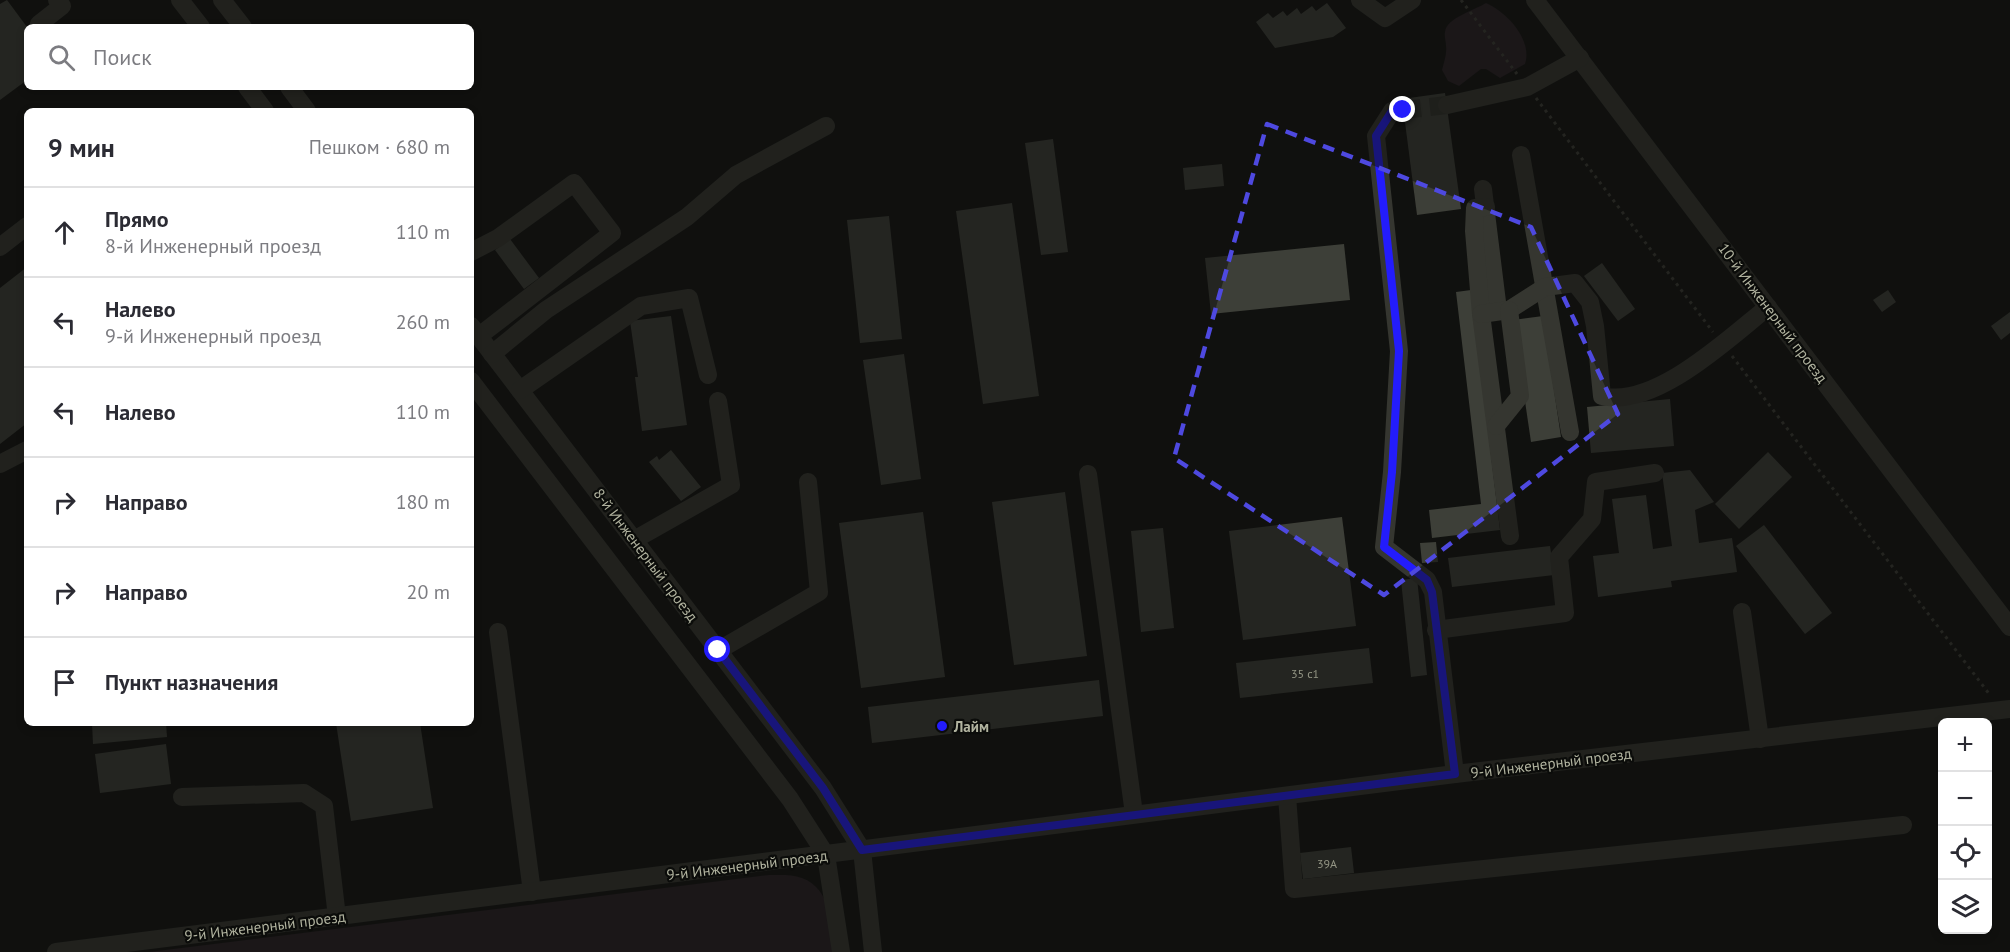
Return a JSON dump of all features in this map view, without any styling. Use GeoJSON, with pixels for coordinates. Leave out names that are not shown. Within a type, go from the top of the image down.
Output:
{"type":"FeatureCollection","features":[{"type":"Feature","properties":{"kind":"street"},"geometry":{"type":"LineString","coordinates":[[39,24],[62,6],[57,0]]}},
{"type":"Feature","properties":{"kind":"street"},"geometry":{"type":"LineString","coordinates":[[180,0],[199,24]]}},
{"type":"Feature","properties":{"kind":"street"},"geometry":{"type":"LineString","coordinates":[[222,0],[241,24]]}},
{"type":"Feature","properties":{"kind":"street"},"geometry":{"type":"LineString","coordinates":[[1360,0],[1385,18],[1412,0]]}},
{"type":"Feature","properties":{"kind":"street","name":"10-й Инженерный проезд"},"geometry":{"type":"LineString","coordinates":[[1535,0],[2010,627]]}},
{"type":"Feature","properties":{"kind":"street"},"geometry":{"type":"LineString","coordinates":[[1446,105],[1527,87],[1580,58]]}},
{"type":"Feature","properties":{"kind":"street"},"geometry":{"type":"LineString","coordinates":[[249,90],[263,108]]}},
{"type":"Feature","properties":{"kind":"street"},"geometry":{"type":"LineString","coordinates":[[291,90],[305,108]]}},
{"type":"Feature","properties":{"kind":"street"},"geometry":{"type":"LineString","coordinates":[[1403,110],[1392,111],[1376,136],[1399,351],[1392,472],[1384,547],[1427,580],[1432,592],[1455,774]]}},
{"type":"Feature","properties":{"kind":"street"},"geometry":{"type":"LineString","coordinates":[[492,354],[546,310],[687,217],[736,175],[826,126]]}},
{"type":"Feature","properties":{"kind":"street"},"geometry":{"type":"LineString","coordinates":[[1521,155],[1570,432]]}},
{"type":"Feature","properties":{"kind":"street"},"geometry":{"type":"LineString","coordinates":[[474,250],[498,238],[574,183],[612,233],[475,331]]}},
{"type":"Feature","properties":{"kind":"street"},"geometry":{"type":"LineString","coordinates":[[1485,198],[1496,311],[1496,426],[1510,536]]}},
{"type":"Feature","properties":{"kind":"street"},"geometry":{"type":"LineString","coordinates":[[0,247],[24,228]]}},
{"type":"Feature","properties":{"kind":"street"},"geometry":{"type":"LineString","coordinates":[[1496,311],[1545,287],[1575,284],[1590,302],[1595,326],[1602,396],[1610,398],[1646,392],[1678,377],[1768,307]]}},
{"type":"Feature","properties":{"kind":"street"},"geometry":{"type":"LineString","coordinates":[[519,390],[641,306],[689,298],[708,375]]}},
{"type":"Feature","properties":{"kind":"street"},"geometry":{"type":"LineString","coordinates":[[1496,311],[1520,396],[1496,426]]}},
{"type":"Feature","properties":{"kind":"street","name":"8-й Инженерный проезд"},"geometry":{"type":"LineString","coordinates":[[475,331],[823,788],[862,850],[873,952]]}},
{"type":"Feature","properties":{"kind":"street"},"geometry":{"type":"LineString","coordinates":[[474,385],[790,799],[826,855],[841,952]]}},
{"type":"Feature","properties":{"kind":"street"},"geometry":{"type":"LineString","coordinates":[[634,540],[731,485],[718,401]]}},
{"type":"Feature","properties":{"kind":"street"},"geometry":{"type":"LineString","coordinates":[[0,464],[24,452]]}},
{"type":"Feature","properties":{"kind":"street"},"geometry":{"type":"LineString","coordinates":[[1436,630],[1565,613],[1559,557],[1592,519],[1596,482],[1655,473]]}},
{"type":"Feature","properties":{"kind":"street"},"geometry":{"type":"LineString","coordinates":[[1088,474],[1134,814]]}},
{"type":"Feature","properties":{"kind":"street"},"geometry":{"type":"LineString","coordinates":[[718,650],[819,591],[808,482]]}},
{"type":"Feature","properties":{"kind":"street"},"geometry":{"type":"LineString","coordinates":[[1742,612],[1760,739]]}},
{"type":"Feature","properties":{"kind":"street"},"geometry":{"type":"LineString","coordinates":[[498,632],[532,892]]}},
{"type":"Feature","properties":{"kind":"street","name":"9-й Инженерный проезд"},"geometry":{"type":"LineString","coordinates":[[56,952],[1455,774],[2010,709]]}},
{"type":"Feature","properties":{"kind":"street"},"geometry":{"type":"LineString","coordinates":[[182,796],[304,794],[324,806],[337,917]]}},
{"type":"Feature","properties":{"kind":"street"},"geometry":{"type":"LineString","coordinates":[[1287,795],[1294,889],[1903,825]]}},
{"type":"Feature","properties":{"kind":"highlighted area"},"geometry":{"type":"Polygon","coordinates":[[[1267,124],[1531,227],[1618,414],[1384,595],[1174,458],[1267,124]]]}},
{"type":"Feature","properties":{"kind":"shaded area"},"geometry":{"type":"Polygon","coordinates":[[[1486,3],[1510,20],[1522,37],[1526,55],[1525,64],[1500,78],[1486,69],[1481,69],[1459,86],[1448,81],[1442,70],[1446,52],[1447,27],[1456,19],[1486,3]]]}},
{"type":"Feature","properties":{"kind":"shaded area"},"geometry":{"type":"Polygon","coordinates":[[[769,875],[802,878],[812,883],[819,891],[825,899],[831,920],[835,952],[149,952],[769,875]]]}},
{"type":"Feature","properties":{"kind":"building"},"geometry":{"type":"Polygon","coordinates":[[[7,0],[25,24],[24,82],[0,100],[0,4],[7,0]]]}},
{"type":"Feature","properties":{"kind":"building"},"geometry":{"type":"Polygon","coordinates":[[[1327,3],[1346,28],[1333,37],[1275,48],[1256,22],[1268,13],[1273,18],[1283,11],[1287,16],[1297,8],[1301,14],[1312,6],[1316,11],[1327,3]]]}},
{"type":"Feature","properties":{"kind":"building"},"geometry":{"type":"Polygon","coordinates":[[[1445,93],[1461,209],[1417,215],[1402,99],[1445,93]]]}},
{"type":"Feature","properties":{"kind":"building"},"geometry":{"type":"Polygon","coordinates":[[[1053,139],[1068,252],[1041,255],[1025,143],[1053,139]]]}},
{"type":"Feature","properties":{"kind":"building"},"geometry":{"type":"Polygon","coordinates":[[[1222,164],[1224,186],[1185,190],[1183,168],[1222,164]]]}},
{"type":"Feature","properties":{"kind":"building"},"geometry":{"type":"Polygon","coordinates":[[[1012,203],[1039,396],[983,404],[956,211],[1012,203]]]}},
{"type":"Feature","properties":{"kind":"building"},"geometry":{"type":"Polygon","coordinates":[[[889,216],[902,339],[860,343],[847,220],[889,216]]]}},
{"type":"Feature","properties":{"kind":"building"},"geometry":{"type":"Polygon","coordinates":[[[510,239],[539,278],[524,289],[495,250],[510,239]]]}},
{"type":"Feature","properties":{"kind":"building"},"geometry":{"type":"Polygon","coordinates":[[[1344,244],[1350,300],[1211,314],[1205,258],[1344,244]]]}},
{"type":"Feature","properties":{"kind":"building"},"geometry":{"type":"Polygon","coordinates":[[[1602,263],[1635,309],[1618,321],[1584,276],[1602,263]]]}},
{"type":"Feature","properties":{"kind":"building"},"geometry":{"type":"Polygon","coordinates":[[[24,269],[24,425],[0,444],[0,288],[24,269]]]}},
{"type":"Feature","properties":{"kind":"building"},"geometry":{"type":"Polygon","coordinates":[[[1471,290],[1500,530],[1432,538],[1429,510],[1481,504],[1456,292],[1471,290]]]}},
{"type":"Feature","properties":{"kind":"building"},"geometry":{"type":"Polygon","coordinates":[[[1888,290],[1896,302],[1882,312],[1873,300],[1888,290]]]}},
{"type":"Feature","properties":{"kind":"building"},"geometry":{"type":"Polygon","coordinates":[[[2010,312],[2010,333],[2001,340],[1991,326],[2010,312]]]}},
{"type":"Feature","properties":{"kind":"building"},"geometry":{"type":"Polygon","coordinates":[[[671,316],[687,425],[642,431],[635,377],[638,377],[630,321],[671,316]]]}},
{"type":"Feature","properties":{"kind":"building"},"geometry":{"type":"Polygon","coordinates":[[[1543,316],[1561,437],[1531,442],[1513,320],[1543,316]]]}},
{"type":"Feature","properties":{"kind":"building"},"geometry":{"type":"Polygon","coordinates":[[[904,354],[921,479],[881,485],[863,360],[904,354]]]}},
{"type":"Feature","properties":{"kind":"building"},"geometry":{"type":"Polygon","coordinates":[[[1670,399],[1674,446],[1591,453],[1587,407],[1670,399]]]}},
{"type":"Feature","properties":{"kind":"building"},"geometry":{"type":"Polygon","coordinates":[[[671,450],[701,487],[681,501],[649,462],[657,456],[659,460],[671,450]]]}},
{"type":"Feature","properties":{"kind":"building"},"geometry":{"type":"Polygon","coordinates":[[[1768,452],[1792,477],[1739,529],[1715,504],[1768,452]]]}},
{"type":"Feature","properties":{"kind":"building"},"geometry":{"type":"Polygon","coordinates":[[[1690,470],[1714,502],[1695,510],[1699,543],[1732,538],[1737,572],[1671,581],[1672,587],[1598,597],[1593,556],[1619,553],[1612,499],[1646,495],[1653,549],[1672,546],[1662,473],[1690,470]]]}},
{"type":"Feature","properties":{"kind":"building"},"geometry":{"type":"Polygon","coordinates":[[[1065,492],[1087,656],[1014,665],[992,502],[1065,492]]]}},
{"type":"Feature","properties":{"kind":"building"},"geometry":{"type":"Polygon","coordinates":[[[923,512],[945,677],[861,688],[839,523],[923,512]]]}},
{"type":"Feature","properties":{"kind":"building"},"geometry":{"type":"Polygon","coordinates":[[[1342,517],[1356,626],[1243,640],[1229,531],[1342,517]]]}},
{"type":"Feature","properties":{"kind":"building"},"geometry":{"type":"Polygon","coordinates":[[[1764,525],[1832,613],[1805,634],[1736,546],[1764,525]]]}},
{"type":"Feature","properties":{"kind":"building"},"geometry":{"type":"Polygon","coordinates":[[[1163,528],[1174,628],[1141,632],[1131,531],[1163,528]]]}},
{"type":"Feature","properties":{"kind":"building"},"geometry":{"type":"Polygon","coordinates":[[[1436,542],[1438,562],[1422,563],[1420,543],[1436,542]]]}},
{"type":"Feature","properties":{"kind":"building"},"geometry":{"type":"Polygon","coordinates":[[[1550,546],[1554,575],[1452,587],[1448,558],[1550,546]]]}},
{"type":"Feature","properties":{"kind":"building"},"geometry":{"type":"Polygon","coordinates":[[[1417,578],[1427,675],[1411,677],[1401,580],[1417,578]]]}},
{"type":"Feature","properties":{"kind":"building"},"geometry":{"type":"Polygon","coordinates":[[[1369,648],[1373,683],[1240,698],[1236,663],[1369,648]]]}},
{"type":"Feature","properties":{"kind":"building"},"geometry":{"type":"Polygon","coordinates":[[[1099,680],[1103,716],[872,743],[868,707],[1099,680]]]}},
{"type":"Feature","properties":{"kind":"building"},"geometry":{"type":"Polygon","coordinates":[[[92,726],[166,726],[167,737],[93,744],[92,726]]]}},
{"type":"Feature","properties":{"kind":"building"},"geometry":{"type":"Polygon","coordinates":[[[336,726],[420,726],[433,808],[351,821],[336,726]]]}},
{"type":"Feature","properties":{"kind":"building"},"geometry":{"type":"Polygon","coordinates":[[[166,744],[171,784],[100,793],[95,754],[166,744]]]}},
{"type":"Feature","properties":{"kind":"building"},"geometry":{"type":"Polygon","coordinates":[[[1351,847],[1354,873],[1303,879],[1300,853],[1351,847]]]}},
{"type":"Feature","properties":{"kind":"tunnel"},"geometry":{"type":"LineString","coordinates":[[1403,110],[1447,105]]}},
{"type":"Feature","properties":{"kind":"place","name":"Лайм"},"geometry":{"type":"Point","coordinates":[942,726]}},
{"type":"Feature","properties":{"kind":"route"},"geometry":{"type":"LineString","coordinates":[[718,650],[823,788],[862,850],[1455,774],[1432,592],[1427,580],[1384,547],[1392,472],[1399,351],[1376,136],[1392,111],[1403,110]]}}]}
